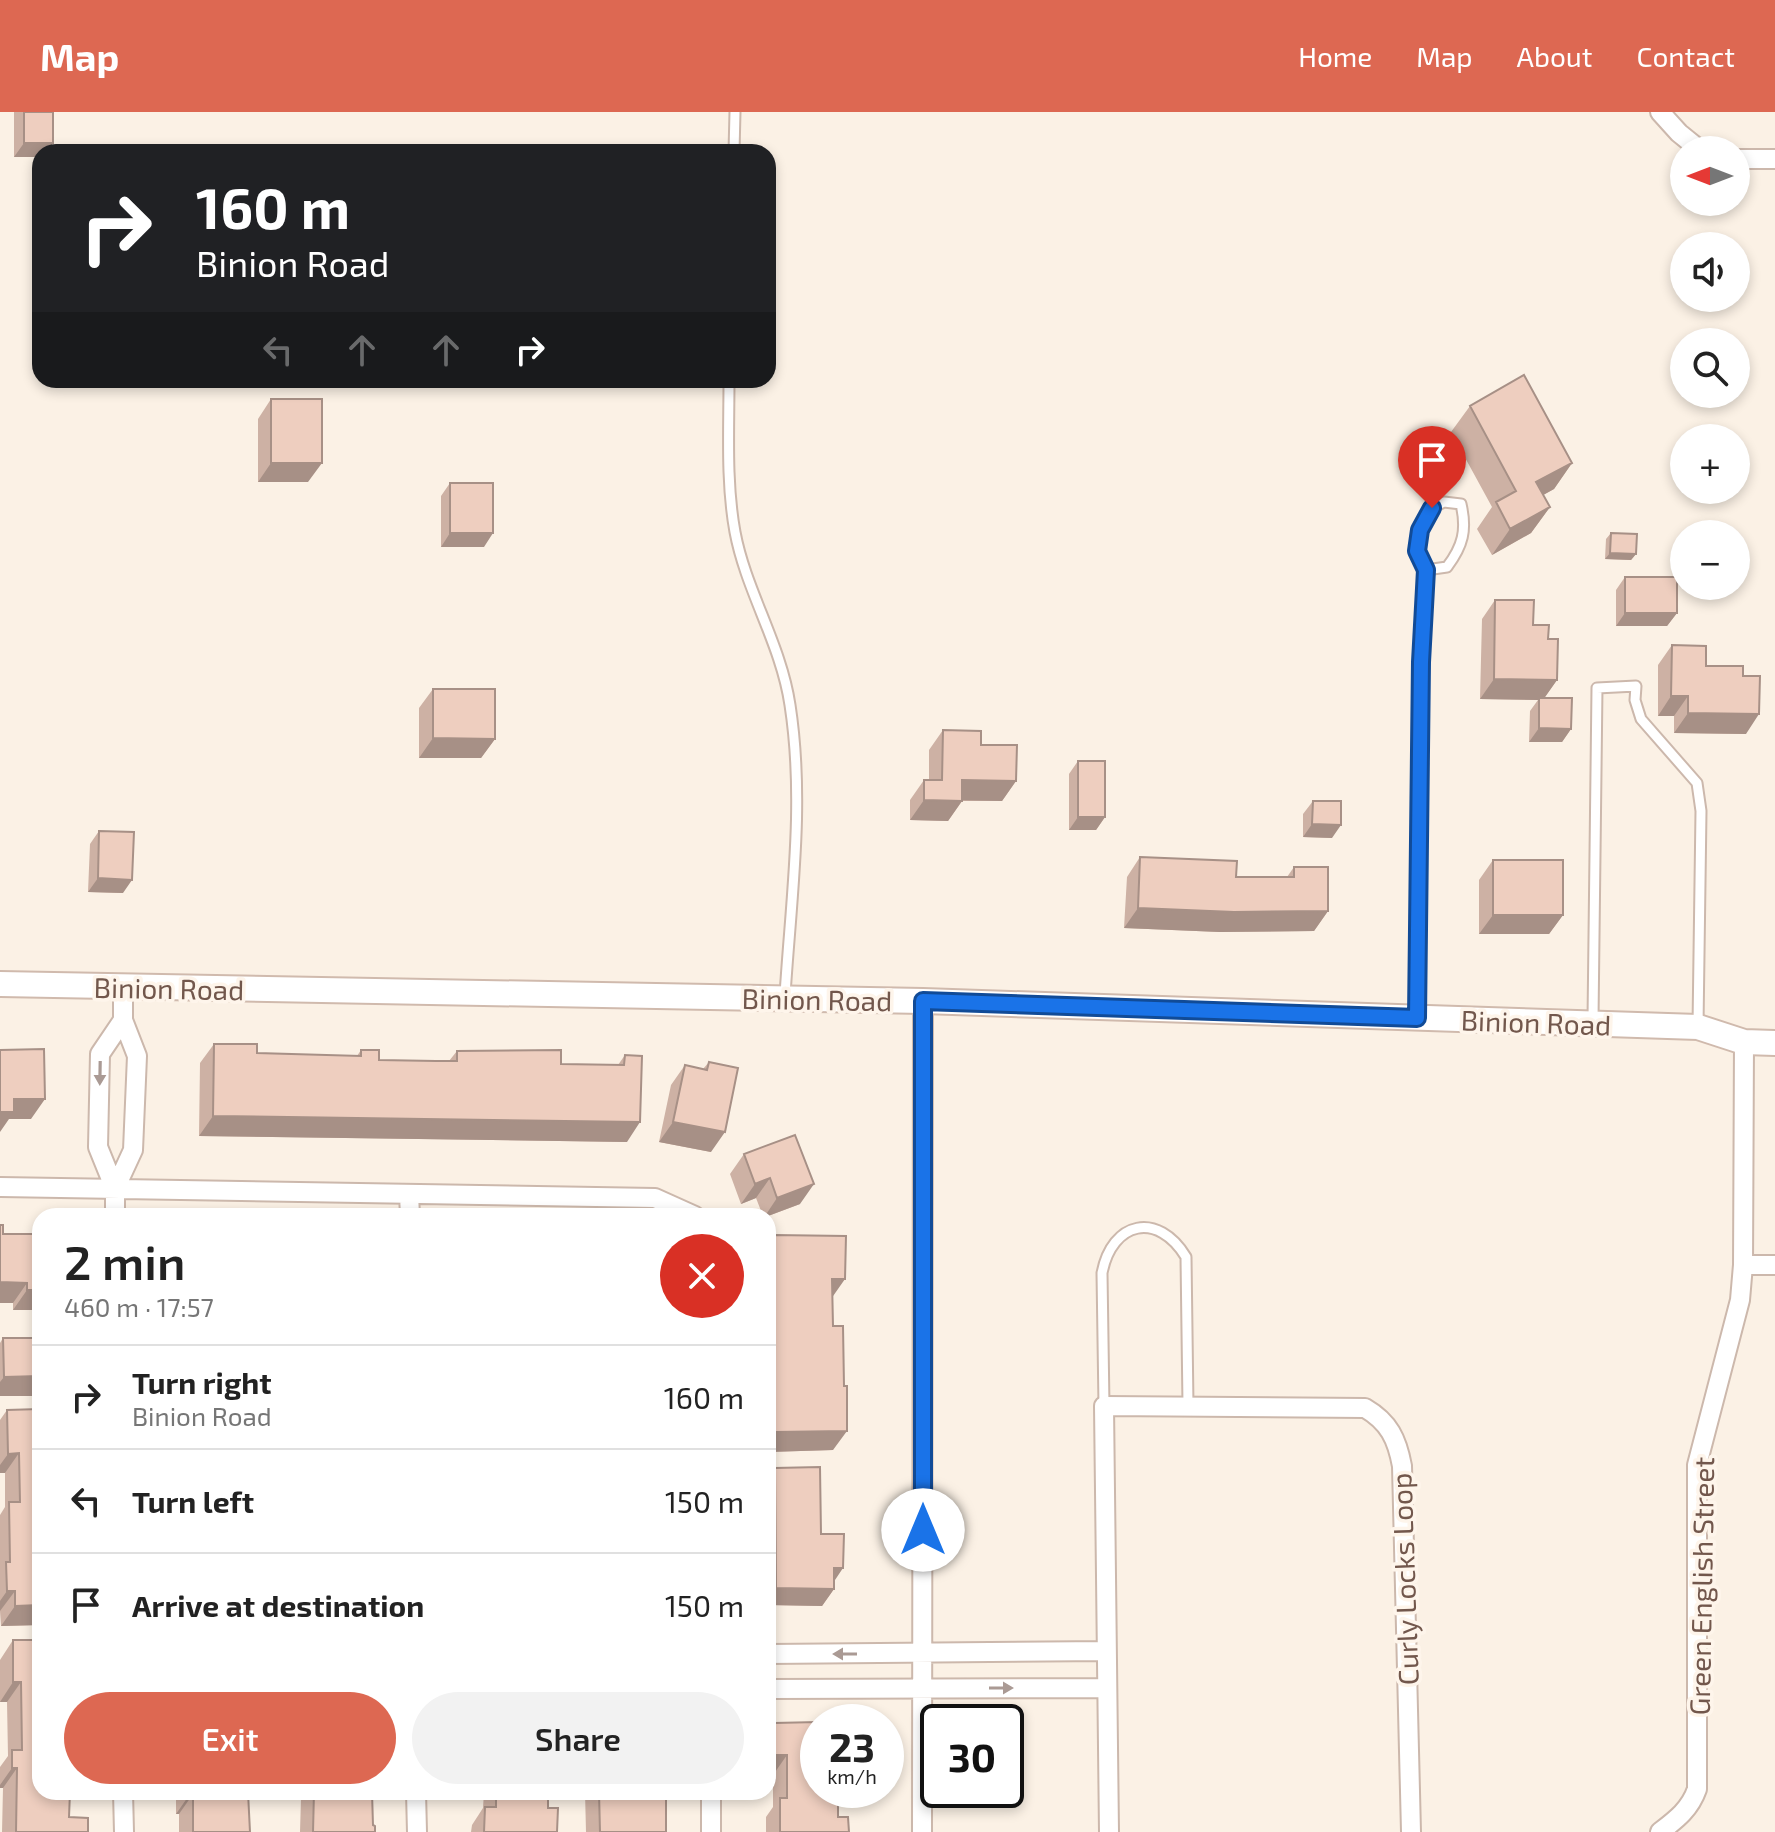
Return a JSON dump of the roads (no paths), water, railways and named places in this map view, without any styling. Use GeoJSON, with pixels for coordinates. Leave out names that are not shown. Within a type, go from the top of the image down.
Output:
{"type":"FeatureCollection","features":[{"type":"Feature","properties":{"kind":"main road","name":"Binion Road"},"geometry":{"type":"LineString","coordinates":[[0,984],[923,1001],[1698,1027],[1744,1042],[1775,1043]]}},
{"type":"Feature","properties":{"kind":"street"},"geometry":{"type":"LineString","coordinates":[[1660,112],[1683,136]]}},
{"type":"Feature","properties":{"kind":"street"},"geometry":{"type":"LineString","coordinates":[[1750,159],[1775,159]]}},
{"type":"Feature","properties":{"kind":"street"},"geometry":{"type":"LineString","coordinates":[[115,1189],[133,1150],[137,1056],[123,1020],[123,987]]}},
{"type":"Feature","properties":{"kind":"street"},"geometry":{"type":"LineString","coordinates":[[922,1832],[923,1001]]}},
{"type":"Feature","properties":{"kind":"street"},"geometry":{"type":"LineString","coordinates":[[115,1208],[115,1189],[98,1147],[100,1054],[123,1020]]}},
{"type":"Feature","properties":{"kind":"street","name":"Green English Street"},"geometry":{"type":"LineString","coordinates":[[1660,1832],[1681,1816],[1693,1801],[1697,1789],[1697,1465],[1740,1300],[1743,1265],[1744,1042]]}},
{"type":"Feature","properties":{"kind":"street"},"geometry":{"type":"LineString","coordinates":[[0,1187],[655,1198],[677,1208]]}},
{"type":"Feature","properties":{"kind":"street"},"geometry":{"type":"LineString","coordinates":[[409,1194],[410,1208]]}},
{"type":"Feature","properties":{"kind":"street"},"geometry":{"type":"LineString","coordinates":[[1743,1265],[1775,1265]]}},
{"type":"Feature","properties":{"kind":"street"},"geometry":{"type":"LineString","coordinates":[[1104,1406],[1109,1832]]}},
{"type":"Feature","properties":{"kind":"street","name":"Curly Locks Loop"},"geometry":{"type":"LineString","coordinates":[[1104,1406],[1365,1408],[1381,1417],[1391,1430],[1402,1466],[1411,1832]]}},
{"type":"Feature","properties":{"kind":"street"},"geometry":{"type":"LineString","coordinates":[[776,1654],[1106,1651]]}},
{"type":"Feature","properties":{"kind":"street"},"geometry":{"type":"LineString","coordinates":[[776,1689],[1107,1688]]}},
{"type":"Feature","properties":{"kind":"street"},"geometry":{"type":"LineString","coordinates":[[123,1800],[124,1832]]}},
{"type":"Feature","properties":{"kind":"street"},"geometry":{"type":"LineString","coordinates":[[416,1800],[417,1832]]}},
{"type":"Feature","properties":{"kind":"street"},"geometry":{"type":"LineString","coordinates":[[711,1800],[711,1832]]}},
{"type":"Feature","properties":{"kind":"lane"},"geometry":{"type":"LineString","coordinates":[[734,144],[735,112]]}},
{"type":"Feature","properties":{"kind":"lane"},"geometry":{"type":"LineString","coordinates":[[729,388],[731,494],[735,531],[747,574],[773,643],[791,716],[797,828],[785,999]]}},
{"type":"Feature","properties":{"kind":"lane"},"geometry":{"type":"LineString","coordinates":[[1417,1018],[1421,662],[1426,570],[1417,551],[1420,530],[1432,508],[1444,502],[1461,504],[1465,522],[1464,538],[1455,556],[1447,567],[1426,570]]}},
{"type":"Feature","properties":{"kind":"lane"},"geometry":{"type":"LineString","coordinates":[[1593,1024],[1597,688],[1636,686],[1635,700],[1641,719],[1697,783],[1701,811],[1698,1027]]}},
{"type":"Feature","properties":{"kind":"lane"},"geometry":{"type":"LineString","coordinates":[[1104,1406],[1102,1273],[1105,1255],[1113,1242],[1127,1230],[1152,1229],[1166,1233],[1177,1242],[1186,1257],[1188,1405]]}}]}
